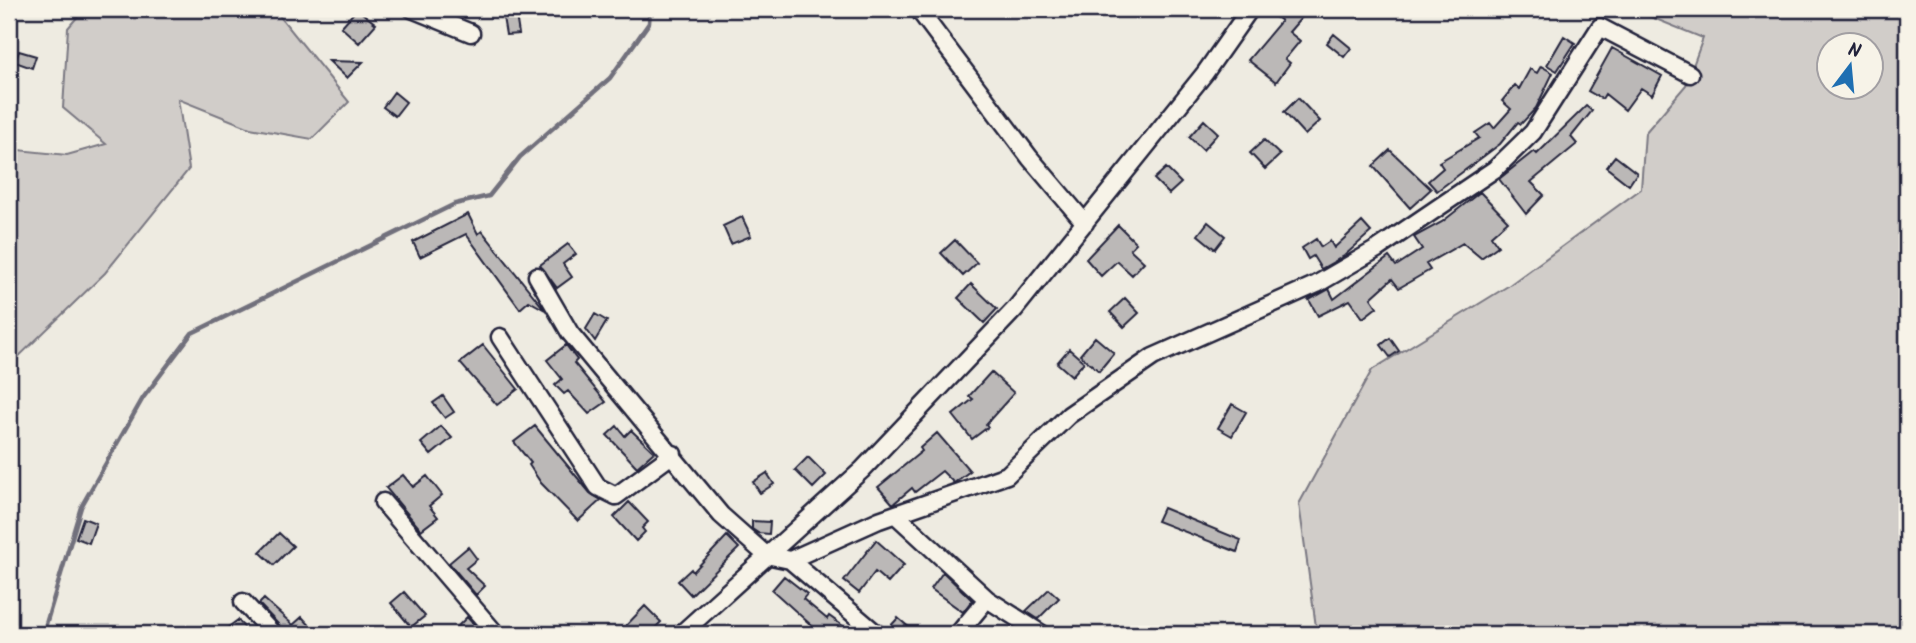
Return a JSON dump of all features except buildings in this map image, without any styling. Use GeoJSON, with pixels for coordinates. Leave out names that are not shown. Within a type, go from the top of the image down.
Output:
{"type":"FeatureCollection","features":[{"type":"Feature","properties":{"kind":"street"},"geometry":{"type":"LineString","coordinates":[[412,9],[471,33]]}},
{"type":"Feature","properties":{"kind":"street"},"geometry":{"type":"LineString","coordinates":[[918,9],[1031,158],[1085,223]]}},
{"type":"Feature","properties":{"kind":"street"},"geometry":{"type":"LineString","coordinates":[[681,634],[862,470],[1016,309],[1205,73],[1250,9]]}},
{"type":"Feature","properties":{"kind":"street"},"geometry":{"type":"LineString","coordinates":[[790,560],[879,520],[897,516],[1007,475],[1069,415],[1153,357],[1317,284],[1377,249],[1495,169],[1533,132],[1600,27],[1690,74]]}},
{"type":"Feature","properties":{"kind":"street"},"geometry":{"type":"LineString","coordinates":[[537,276],[570,333],[721,514],[766,555],[790,560],[877,634]]}},
{"type":"Feature","properties":{"kind":"street"},"geometry":{"type":"LineString","coordinates":[[500,337],[598,487],[616,496],[673,454]]}},
{"type":"Feature","properties":{"kind":"street"},"geometry":{"type":"LineString","coordinates":[[383,502],[496,634]]}},
{"type":"Feature","properties":{"kind":"street"},"geometry":{"type":"LineString","coordinates":[[897,516],[987,599],[1042,634]]}},
{"type":"Feature","properties":{"kind":"street"},"geometry":{"type":"LineString","coordinates":[[958,634],[987,599]]}},
{"type":"Feature","properties":{"kind":"street"},"geometry":{"type":"LineString","coordinates":[[243,602],[273,634]]}},
{"type":"Feature","properties":{"kind":"shaded area"},"geometry":{"type":"Polygon","coordinates":[[[84,9],[274,9],[349,102],[312,139],[250,128],[178,99],[189,169],[105,273],[9,366],[9,149],[67,155],[106,144],[63,108],[68,28],[84,9]]]}},
{"type":"Feature","properties":{"kind":"shaded area"},"geometry":{"type":"Polygon","coordinates":[[[1631,9],[1907,9],[1907,634],[1317,634],[1299,504],[1372,370],[1508,286],[1641,189],[1645,133],[1686,85],[1703,38],[1631,9]]]}},
{"type":"Feature","properties":{"kind":"waterway"},"geometry":{"type":"LineString","coordinates":[[43,634],[81,507],[143,398],[192,333],[455,204],[489,196],[520,157],[610,78],[649,23],[650,9]]}}]}
